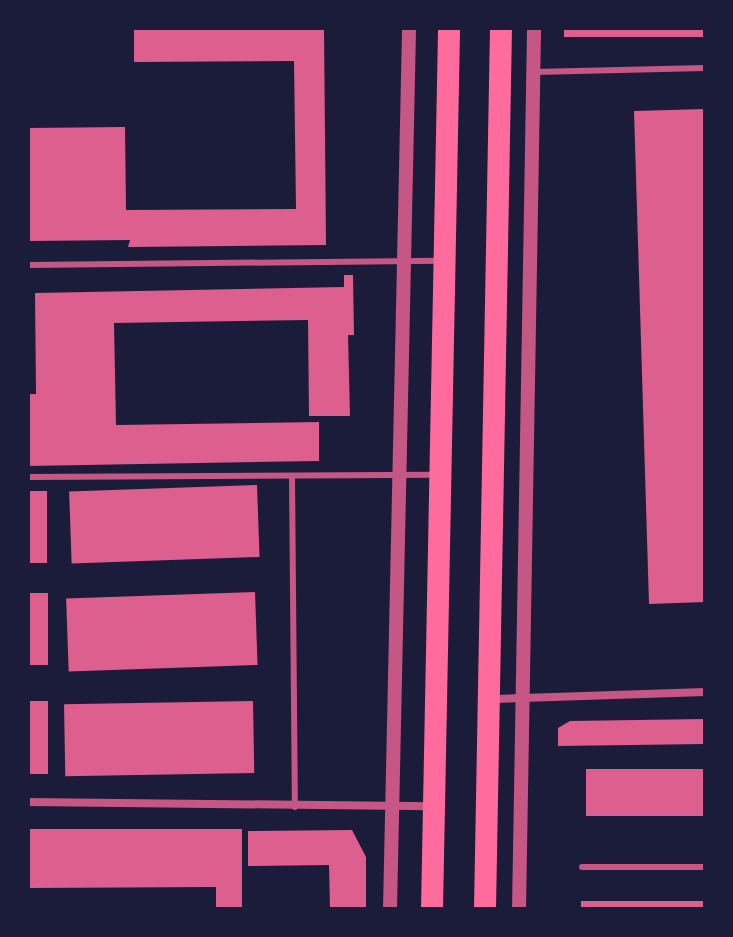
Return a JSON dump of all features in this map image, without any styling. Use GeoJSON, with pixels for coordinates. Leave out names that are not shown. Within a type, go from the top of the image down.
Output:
{"type":"FeatureCollection","features":[{"type":"Feature","properties":{"kind":"highway"},"geometry":{"type":"LineString","coordinates":[[432,909],[449,28]]}},
{"type":"Feature","properties":{"kind":"highway"},"geometry":{"type":"LineString","coordinates":[[485,909],[501,28]]}},
{"type":"Feature","properties":{"kind":"street"},"geometry":{"type":"LineString","coordinates":[[390,909],[409,28]]}},
{"type":"Feature","properties":{"kind":"street"},"geometry":{"type":"LineString","coordinates":[[519,909],[534,28]]}},
{"type":"Feature","properties":{"kind":"street"},"geometry":{"type":"LineString","coordinates":[[488,700],[705,692]]}},
{"type":"Feature","properties":{"kind":"street"},"geometry":{"type":"LineString","coordinates":[[28,802],[433,806]]}},
{"type":"Feature","properties":{"kind":"lane"},"geometry":{"type":"LineString","coordinates":[[534,72],[705,68]]}},
{"type":"Feature","properties":{"kind":"lane"},"geometry":{"type":"LineString","coordinates":[[28,265],[444,261]]}},
{"type":"Feature","properties":{"kind":"lane"},"geometry":{"type":"LineString","coordinates":[[28,477],[440,475]]}},
{"type":"Feature","properties":{"kind":"lane"},"geometry":{"type":"LineString","coordinates":[[292,476],[295,807]]}},
{"type":"Feature","properties":{"kind":"lane"},"geometry":{"type":"LineString","coordinates":[[582,867],[705,867]]}},
{"type":"Feature","properties":{"kind":"building"},"geometry":{"type":"Polygon","coordinates":[[[134,28],[324,28],[326,245],[128,247],[130,240],[28,241],[28,128],[125,127],[126,210],[296,209],[294,61],[134,62],[134,28]]]}},
{"type":"Feature","properties":{"kind":"building"},"geometry":{"type":"Polygon","coordinates":[[[564,28],[705,28],[705,37],[564,37],[564,28]]]}},
{"type":"Feature","properties":{"kind":"building"},"geometry":{"type":"Polygon","coordinates":[[[705,109],[705,602],[649,604],[634,111],[705,109]]]}},
{"type":"Feature","properties":{"kind":"building"},"geometry":{"type":"Polygon","coordinates":[[[344,275],[353,275],[354,335],[348,335],[350,416],[309,416],[308,320],[114,323],[116,425],[319,422],[319,461],[28,466],[28,394],[36,394],[35,293],[344,287],[344,275]]]}},
{"type":"Feature","properties":{"kind":"building"},"geometry":{"type":"Polygon","coordinates":[[[257,485],[260,557],[72,564],[69,492],[257,485]]]}},
{"type":"Feature","properties":{"kind":"building"},"geometry":{"type":"Polygon","coordinates":[[[28,491],[47,491],[47,563],[28,563],[28,491]]]}},
{"type":"Feature","properties":{"kind":"building"},"geometry":{"type":"Polygon","coordinates":[[[255,592],[258,665],[69,672],[66,599],[255,592]]]}},
{"type":"Feature","properties":{"kind":"building"},"geometry":{"type":"Polygon","coordinates":[[[28,593],[48,593],[48,665],[28,665],[28,593]]]}},
{"type":"Feature","properties":{"kind":"building"},"geometry":{"type":"Polygon","coordinates":[[[28,701],[48,701],[48,774],[28,774],[28,701]]]}},
{"type":"Feature","properties":{"kind":"building"},"geometry":{"type":"Polygon","coordinates":[[[253,701],[254,773],[65,776],[64,704],[253,701]]]}},
{"type":"Feature","properties":{"kind":"building"},"geometry":{"type":"Polygon","coordinates":[[[705,719],[705,744],[558,746],[558,728],[570,721],[705,719]]]}},
{"type":"Feature","properties":{"kind":"building"},"geometry":{"type":"Polygon","coordinates":[[[586,769],[705,769],[705,816],[586,816],[586,769]]]}},
{"type":"Feature","properties":{"kind":"building"},"geometry":{"type":"Polygon","coordinates":[[[28,829],[242,829],[242,909],[216,909],[216,887],[28,888],[28,829]]]}},
{"type":"Feature","properties":{"kind":"building"},"geometry":{"type":"Polygon","coordinates":[[[352,830],[366,857],[366,909],[330,909],[329,865],[248,866],[248,831],[352,830]]]}},
{"type":"Feature","properties":{"kind":"building"},"geometry":{"type":"Polygon","coordinates":[[[581,901],[705,901],[705,909],[581,909],[581,901]]]}}]}
